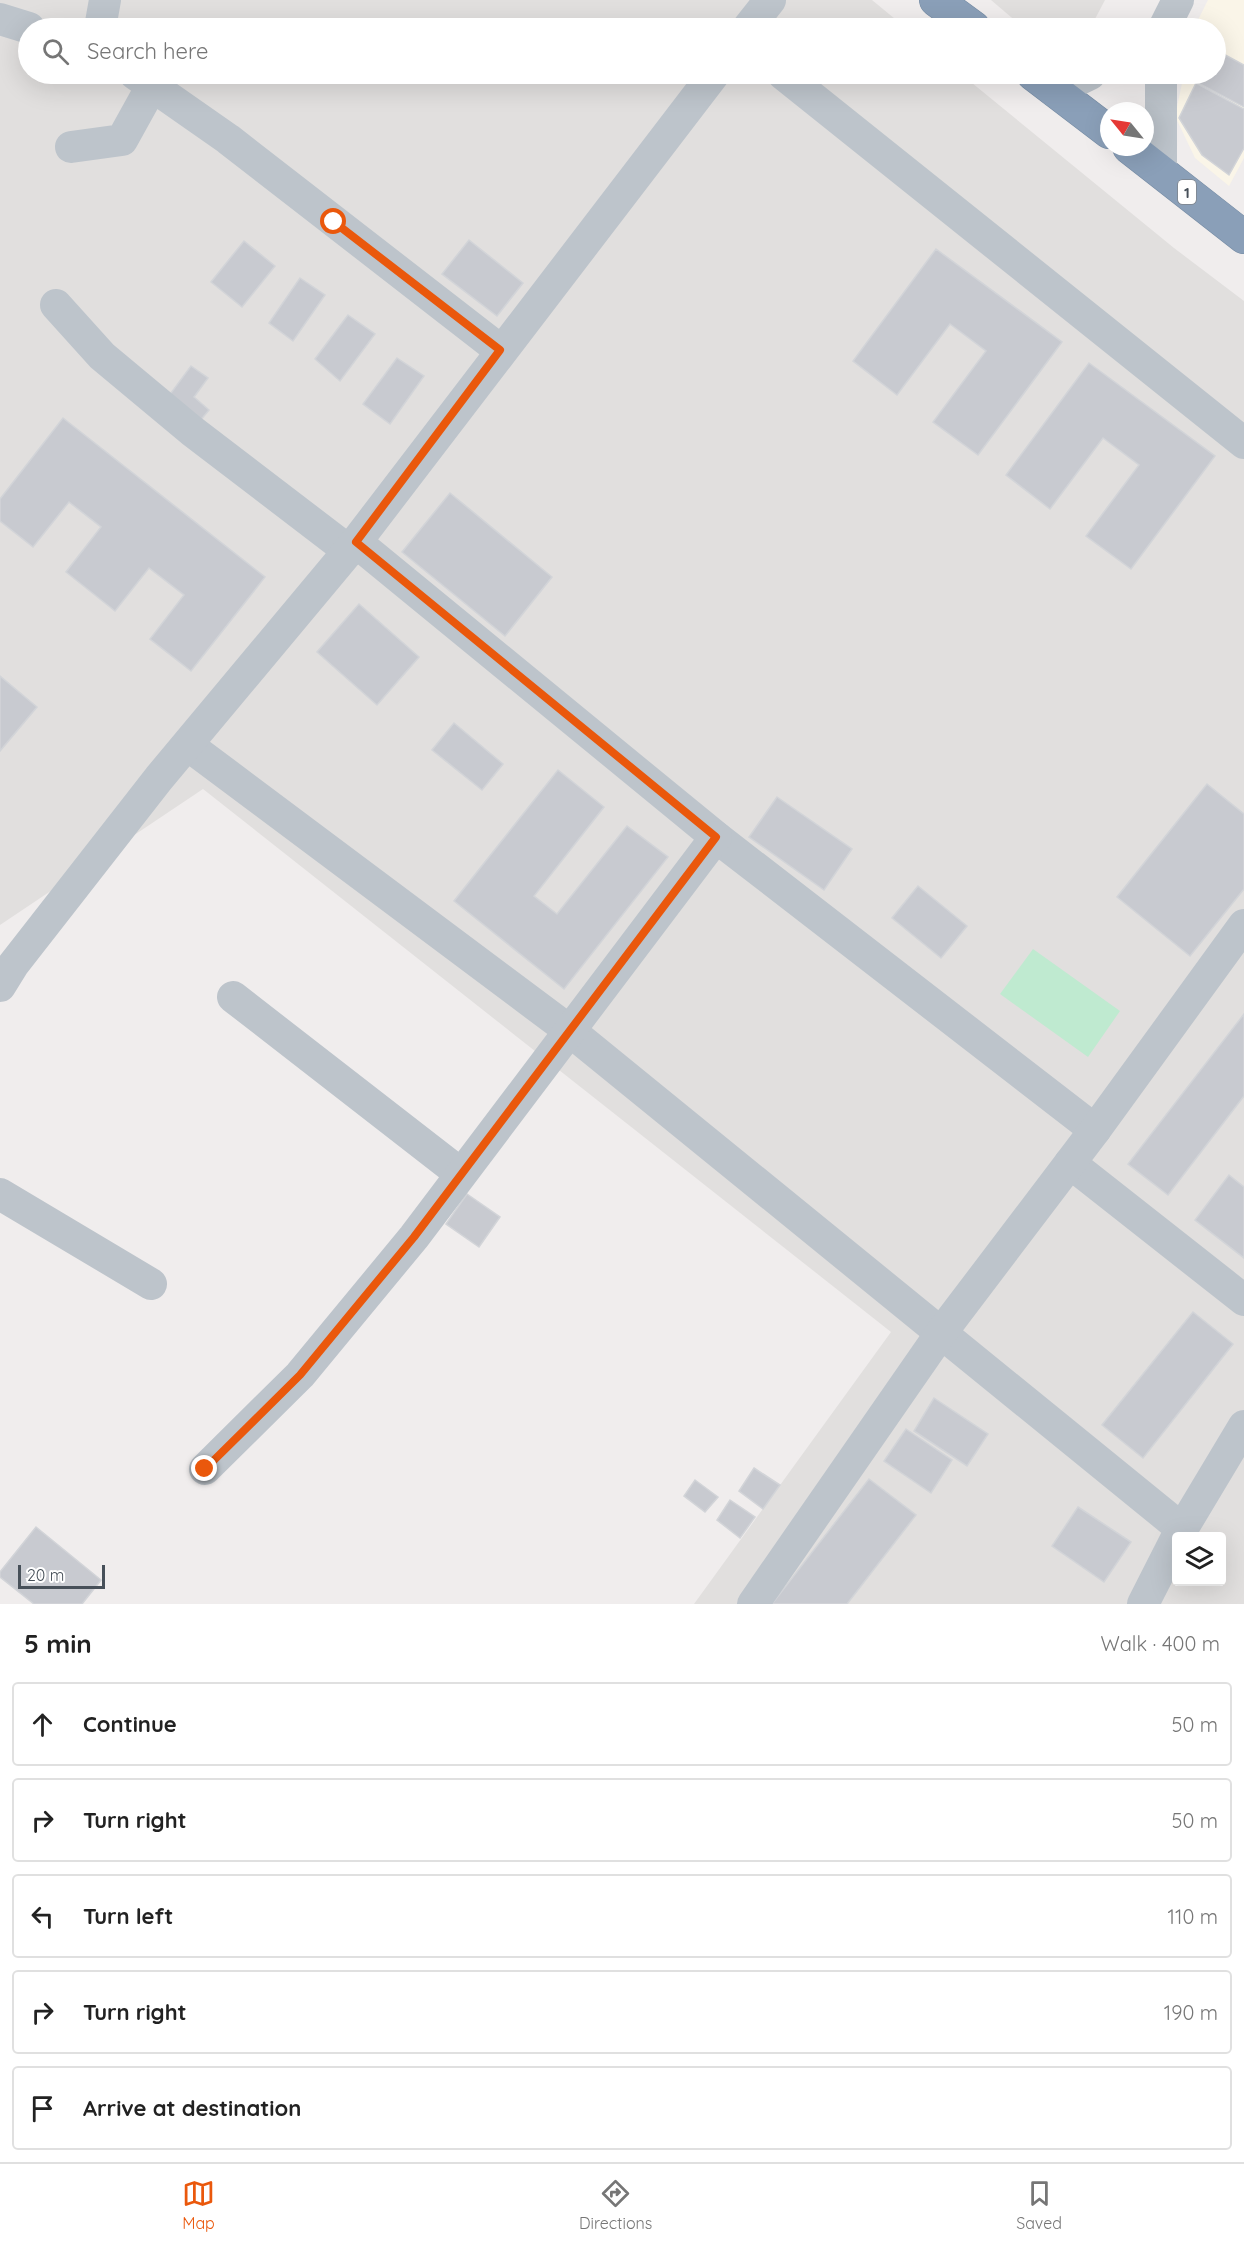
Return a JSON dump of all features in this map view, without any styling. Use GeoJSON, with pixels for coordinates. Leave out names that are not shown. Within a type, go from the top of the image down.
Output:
{"type":"FeatureCollection","features":[{"type":"Feature","properties":{"kind":"highway"},"geometry":{"type":"LineString","coordinates":[[936,0],[960,18]]}},
{"type":"Feature","properties":{"kind":"highway"},"geometry":{"type":"LineString","coordinates":[[1047,84],[1100,125]]}},
{"type":"Feature","properties":{"kind":"highway","name":"1"},"geometry":{"type":"LineString","coordinates":[[1141,156],[1244,237]]}},
{"type":"Feature","properties":{"kind":"street"},"geometry":{"type":"LineString","coordinates":[[101,18],[105,0]]}},
{"type":"Feature","properties":{"kind":"street"},"geometry":{"type":"LineString","coordinates":[[756,18],[770,0]]}},
{"type":"Feature","properties":{"kind":"street"},"geometry":{"type":"LineString","coordinates":[[1169,18],[1178,0]]}},
{"type":"Feature","properties":{"kind":"street"},"geometry":{"type":"LineString","coordinates":[[0,19],[18,25]]}},
{"type":"Feature","properties":{"kind":"street"},"geometry":{"type":"LineString","coordinates":[[70,147],[122,140],[142,84]]}},
{"type":"Feature","properties":{"kind":"street"},"geometry":{"type":"LineString","coordinates":[[151,84],[500,350]]}},
{"type":"Feature","properties":{"kind":"street"},"geometry":{"type":"LineString","coordinates":[[0,986],[13,965],[152,787],[189,746],[352,547],[500,350],[706,84]]}},
{"type":"Feature","properties":{"kind":"street"},"geometry":{"type":"LineString","coordinates":[[795,84],[1244,443]]}},
{"type":"Feature","properties":{"kind":"street"},"geometry":{"type":"LineString","coordinates":[[1161,84],[1161,172]]}},
{"type":"Feature","properties":{"kind":"street"},"geometry":{"type":"LineString","coordinates":[[56,305],[102,356],[192,431],[352,547],[716,837],[1095,1131]]}},
{"type":"Feature","properties":{"kind":"street"},"geometry":{"type":"LineString","coordinates":[[189,746],[570,1031],[941,1333],[1175,1532]]}},
{"type":"Feature","properties":{"kind":"street"},"geometry":{"type":"LineString","coordinates":[[205,1469],[300,1375],[414,1237],[716,837]]}},
{"type":"Feature","properties":{"kind":"street"},"geometry":{"type":"LineString","coordinates":[[753,1604],[941,1333],[1095,1131],[1244,925]]}},
{"type":"Feature","properties":{"kind":"street"},"geometry":{"type":"LineString","coordinates":[[233,997],[461,1174]]}},
{"type":"Feature","properties":{"kind":"street"},"geometry":{"type":"LineString","coordinates":[[1070,1163],[1244,1300]]}},
{"type":"Feature","properties":{"kind":"street"},"geometry":{"type":"LineString","coordinates":[[0,1194],[152,1284]]}},
{"type":"Feature","properties":{"kind":"street"},"geometry":{"type":"LineString","coordinates":[[1181,1532],[1244,1426]]}},
{"type":"Feature","properties":{"kind":"street"},"geometry":{"type":"LineString","coordinates":[[1143,1604],[1172,1548]]}},
{"type":"Feature","properties":{"kind":"shaded area"},"geometry":{"type":"Polygon","coordinates":[[[0,0],[872,0],[894,18],[18,18],[18,84],[973,84],[1174,248],[1244,301],[1244,1604],[694,1604],[891,1332],[203,789],[0,925],[0,0]]]}},
{"type":"Feature","properties":{"kind":"shaded area"},"geometry":{"type":"Polygon","coordinates":[[[991,0],[1105,0],[1096,18],[1012,18],[991,0]]]}},
{"type":"Feature","properties":{"kind":"shaded area"},"geometry":{"type":"Polygon","coordinates":[[[1208,0],[1244,0],[1244,158],[1229,186],[1195,158],[1175,116],[1182,84],[1226,84],[1226,18],[1199,18],[1208,0]]]}},
{"type":"Feature","properties":{"kind":"green space"},"geometry":{"type":"Polygon","coordinates":[[[1033,949],[1120,1011],[1088,1057],[1000,994],[1033,949]]]}},
{"type":"Feature","properties":{"kind":"building"},"geometry":{"type":"Polygon","coordinates":[[[1226,55],[1244,65],[1244,107],[1200,84],[1226,84],[1226,55]]]}},
{"type":"Feature","properties":{"kind":"building"},"geometry":{"type":"Polygon","coordinates":[[[1196,84],[1244,109],[1244,148],[1229,175],[1202,155],[1179,118],[1196,84]]]}},
{"type":"Feature","properties":{"kind":"building"},"geometry":{"type":"Polygon","coordinates":[[[469,240],[523,283],[497,316],[442,274],[469,240]]]}},
{"type":"Feature","properties":{"kind":"building"},"geometry":{"type":"Polygon","coordinates":[[[244,241],[275,266],[242,307],[211,282],[244,241]]]}},
{"type":"Feature","properties":{"kind":"building"},"geometry":{"type":"Polygon","coordinates":[[[936,249],[1062,342],[978,455],[933,422],[986,351],[950,324],[897,395],[853,361],[936,249]]]}},
{"type":"Feature","properties":{"kind":"building"},"geometry":{"type":"Polygon","coordinates":[[[300,278],[325,295],[293,341],[269,323],[300,278]]]}},
{"type":"Feature","properties":{"kind":"building"},"geometry":{"type":"Polygon","coordinates":[[[348,315],[375,334],[340,381],[315,359],[348,315]]]}},
{"type":"Feature","properties":{"kind":"building"},"geometry":{"type":"Polygon","coordinates":[[[397,358],[424,376],[390,424],[363,404],[397,358]]]}},
{"type":"Feature","properties":{"kind":"building"},"geometry":{"type":"Polygon","coordinates":[[[1089,363],[1215,456],[1131,569],[1086,536],[1139,465],[1103,438],[1050,509],[1006,475],[1089,363]]]}},
{"type":"Feature","properties":{"kind":"building"},"geometry":{"type":"Polygon","coordinates":[[[191,366],[208,378],[194,397],[209,410],[199,422],[168,397],[191,366]]]}},
{"type":"Feature","properties":{"kind":"building"},"geometry":{"type":"Polygon","coordinates":[[[63,418],[265,577],[191,671],[150,639],[184,595],[149,568],[115,611],[66,572],[101,527],[69,502],[33,547],[0,521],[0,499],[63,418]]]}},
{"type":"Feature","properties":{"kind":"building"},"geometry":{"type":"Polygon","coordinates":[[[450,493],[552,577],[505,636],[402,552],[450,493]]]}},
{"type":"Feature","properties":{"kind":"building"},"geometry":{"type":"Polygon","coordinates":[[[359,604],[419,657],[377,705],[317,652],[359,604]]]}},
{"type":"Feature","properties":{"kind":"building"},"geometry":{"type":"Polygon","coordinates":[[[0,676],[37,707],[0,751],[0,676]]]}},
{"type":"Feature","properties":{"kind":"building"},"geometry":{"type":"Polygon","coordinates":[[[454,723],[503,764],[482,790],[432,750],[454,723]]]}},
{"type":"Feature","properties":{"kind":"building"},"geometry":{"type":"Polygon","coordinates":[[[558,770],[604,807],[534,896],[557,914],[627,826],[668,857],[564,989],[454,901],[558,770]]]}},
{"type":"Feature","properties":{"kind":"building"},"geometry":{"type":"Polygon","coordinates":[[[1207,784],[1244,814],[1244,889],[1190,956],[1117,897],[1207,784]]]}},
{"type":"Feature","properties":{"kind":"building"},"geometry":{"type":"Polygon","coordinates":[[[777,797],[852,849],[824,890],[749,837],[777,797]]]}},
{"type":"Feature","properties":{"kind":"building"},"geometry":{"type":"Polygon","coordinates":[[[918,886],[967,926],[941,958],[892,918],[918,886]]]}},
{"type":"Feature","properties":{"kind":"building"},"geometry":{"type":"Polygon","coordinates":[[[1244,1014],[1244,1096],[1168,1195],[1128,1164],[1244,1014]]]}},
{"type":"Feature","properties":{"kind":"building"},"geometry":{"type":"Polygon","coordinates":[[[1229,1175],[1244,1187],[1244,1258],[1195,1220],[1229,1175]]]}},
{"type":"Feature","properties":{"kind":"building"},"geometry":{"type":"Polygon","coordinates":[[[467,1194],[500,1217],[479,1247],[446,1224],[467,1194]]]}},
{"type":"Feature","properties":{"kind":"building"},"geometry":{"type":"Polygon","coordinates":[[[1193,1312],[1233,1344],[1143,1458],[1102,1425],[1193,1312]]]}},
{"type":"Feature","properties":{"kind":"building"},"geometry":{"type":"Polygon","coordinates":[[[934,1398],[988,1434],[967,1466],[914,1431],[934,1398]]]}},
{"type":"Feature","properties":{"kind":"building"},"geometry":{"type":"Polygon","coordinates":[[[906,1429],[952,1460],[931,1493],[884,1461],[906,1429]]]}},
{"type":"Feature","properties":{"kind":"building"},"geometry":{"type":"Polygon","coordinates":[[[754,1468],[780,1485],[763,1509],[739,1491],[754,1468]]]}},
{"type":"Feature","properties":{"kind":"building"},"geometry":{"type":"Polygon","coordinates":[[[869,1479],[916,1515],[847,1604],[772,1604],[869,1479]]]}},
{"type":"Feature","properties":{"kind":"building"},"geometry":{"type":"Polygon","coordinates":[[[695,1480],[718,1497],[705,1512],[684,1496],[695,1480]]]}},
{"type":"Feature","properties":{"kind":"building"},"geometry":{"type":"Polygon","coordinates":[[[730,1500],[755,1517],[740,1538],[717,1520],[730,1500]]]}},
{"type":"Feature","properties":{"kind":"building"},"geometry":{"type":"Polygon","coordinates":[[[1078,1507],[1131,1542],[1104,1582],[1052,1546],[1078,1507]]]}},
{"type":"Feature","properties":{"kind":"building"},"geometry":{"type":"Polygon","coordinates":[[[36,1527],[101,1580],[82,1604],[34,1604],[0,1577],[0,1572],[36,1527]]]}},
{"type":"Feature","properties":{"kind":"route"},"geometry":{"type":"LineString","coordinates":[[205,1469],[300,1375],[414,1237],[716,837],[356,542],[500,350],[334,222]]}}]}
